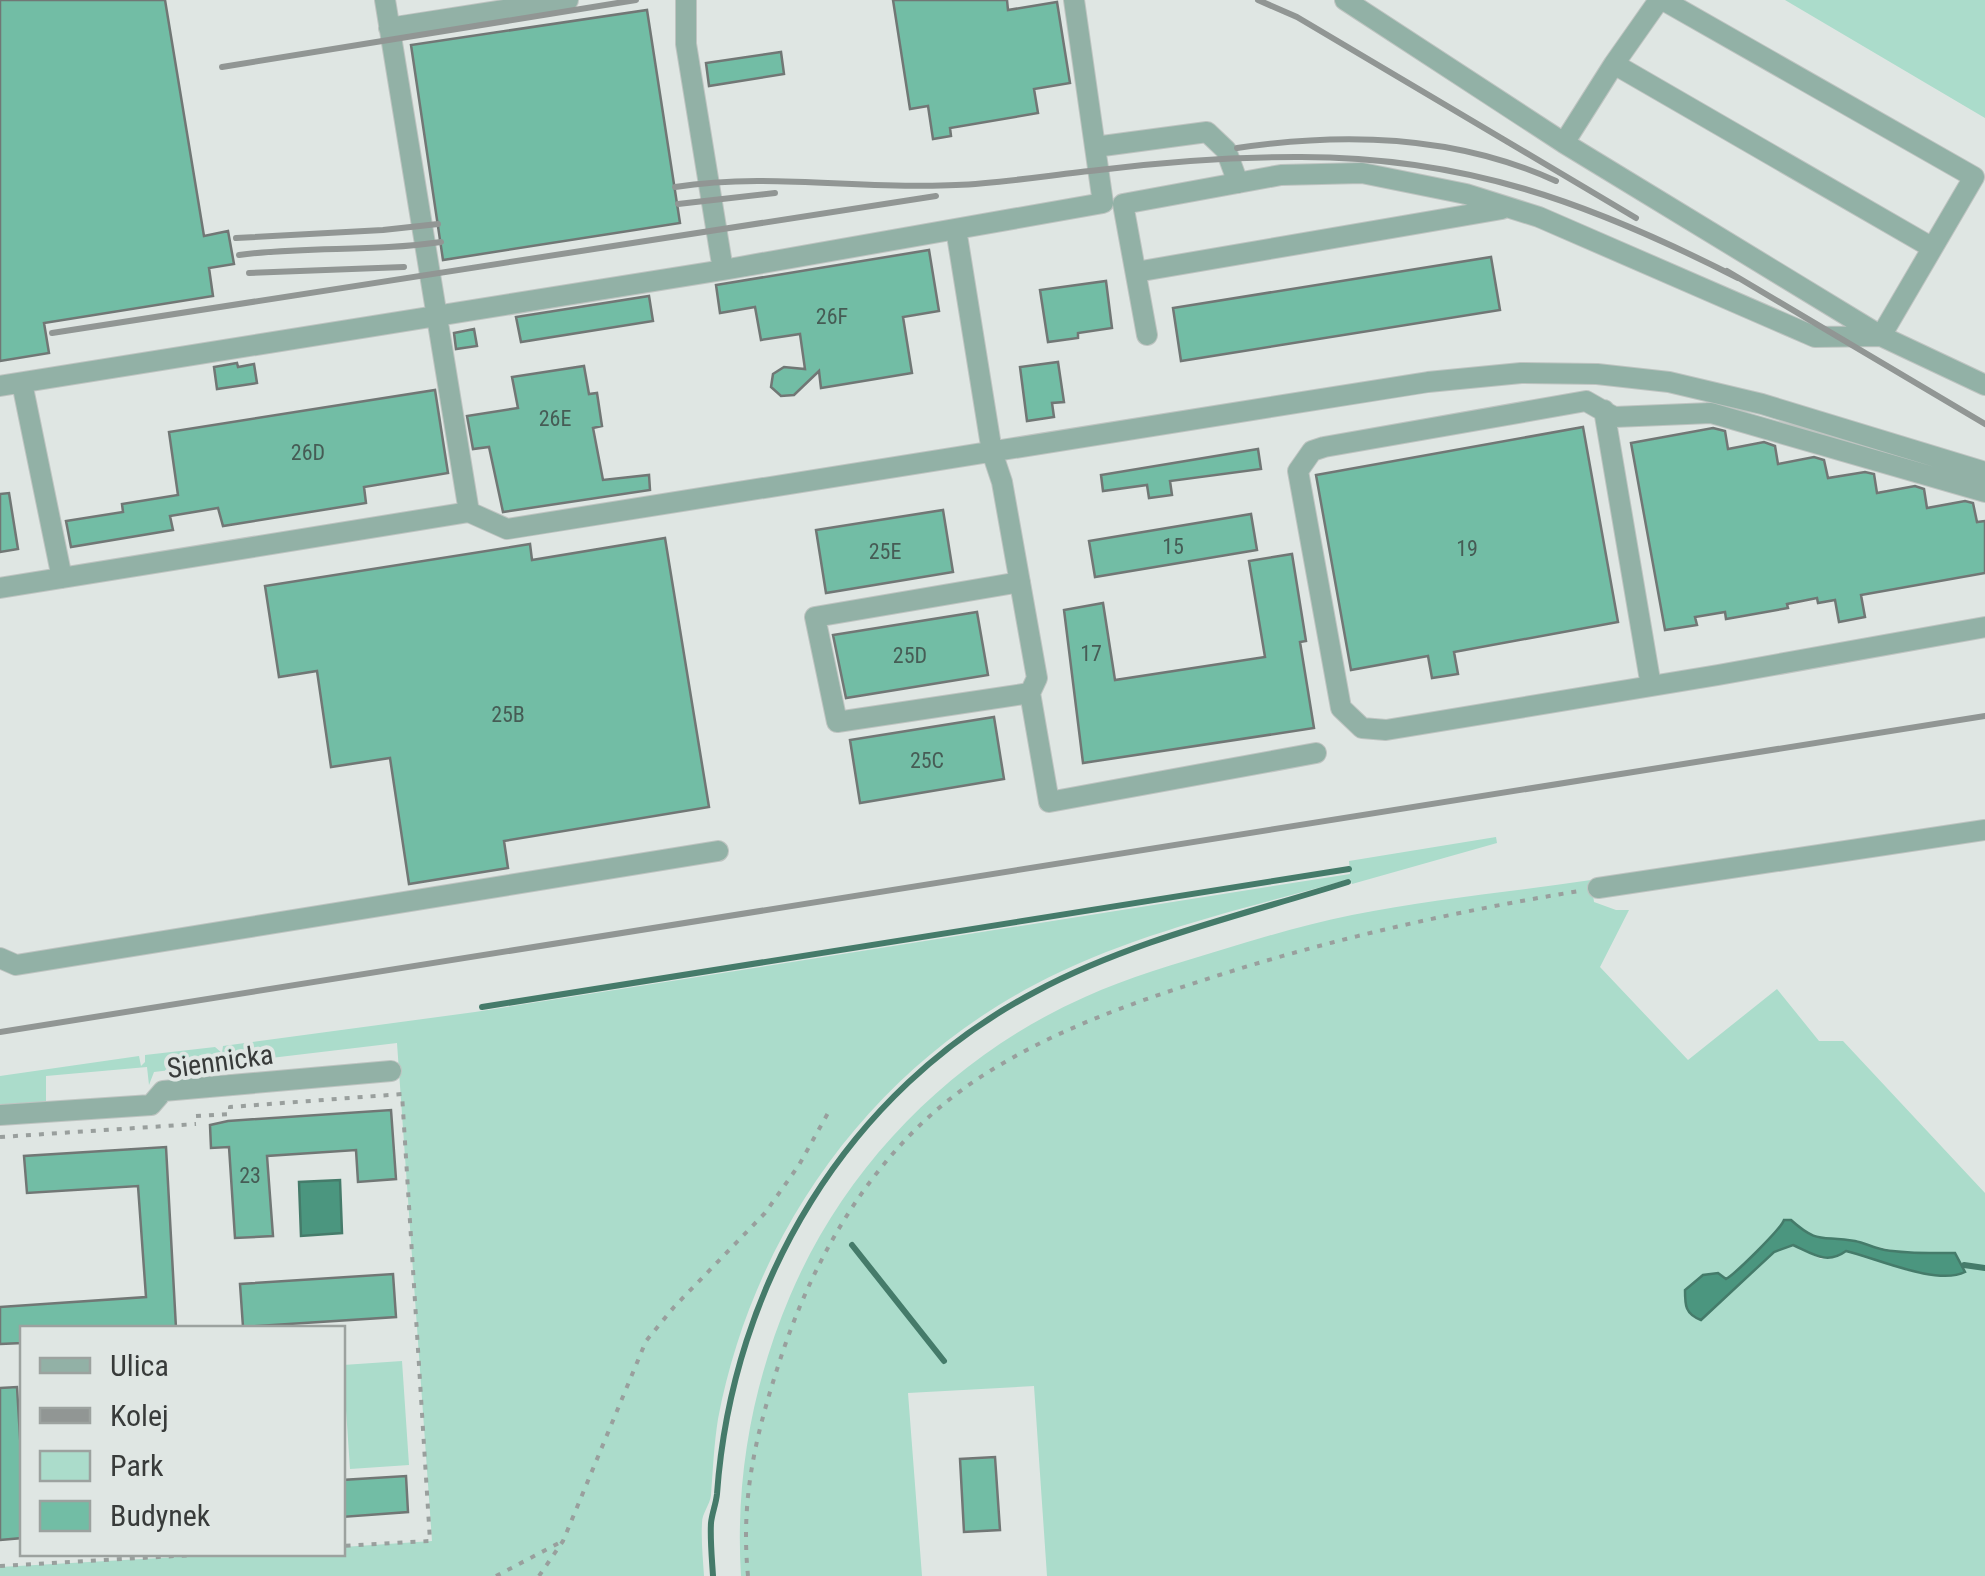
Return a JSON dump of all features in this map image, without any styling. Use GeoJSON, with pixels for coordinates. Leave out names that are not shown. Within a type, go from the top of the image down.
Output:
{"type":"FeatureCollection","features":[{"type":"Feature","properties":{"kind":"lane"},"geometry":{"type":"LineString","coordinates":[[385,0],[468,512]]}},
{"type":"Feature","properties":{"kind":"lane"},"geometry":{"type":"LineString","coordinates":[[389,28],[568,0]]}},
{"type":"Feature","properties":{"kind":"lane"},"geometry":{"type":"LineString","coordinates":[[686,0],[686,44],[723,270]]}},
{"type":"Feature","properties":{"kind":"lane"},"geometry":{"type":"LineString","coordinates":[[0,386],[723,270],[1103,203],[1074,0]]}},
{"type":"Feature","properties":{"kind":"lane"},"geometry":{"type":"LineString","coordinates":[[1345,0],[1564,142],[1881,336],[1985,385]]}},
{"type":"Feature","properties":{"kind":"lane"},"geometry":{"type":"LineString","coordinates":[[1564,142],[1661,0],[1974,177],[1881,336]]}},
{"type":"Feature","properties":{"kind":"lane"},"geometry":{"type":"LineString","coordinates":[[1614,64],[1931,247]]}},
{"type":"Feature","properties":{"kind":"lane"},"geometry":{"type":"LineString","coordinates":[[1095,147],[1208,132],[1226,150],[1238,183]]}},
{"type":"Feature","properties":{"kind":"lane"},"geometry":{"type":"LineString","coordinates":[[1148,335],[1123,204],[1281,175],[1362,174],[1466,194],[1539,217],[1815,337],[1881,336]]}},
{"type":"Feature","properties":{"kind":"lane"},"geometry":{"type":"LineString","coordinates":[[1136,272],[1509,208]]}},
{"type":"Feature","properties":{"kind":"lane"},"geometry":{"type":"LineString","coordinates":[[956,229],[992,452],[1002,482],[1037,678],[1030,693],[1049,802],[1316,753]]}},
{"type":"Feature","properties":{"kind":"lane"},"geometry":{"type":"LineString","coordinates":[[0,588],[468,512],[507,529],[1428,382],[1520,373],[1597,374],[1669,382],[1762,404],[1985,472]]}},
{"type":"Feature","properties":{"kind":"lane"},"geometry":{"type":"LineString","coordinates":[[22,382],[62,578]]}},
{"type":"Feature","properties":{"kind":"lane"},"geometry":{"type":"LineString","coordinates":[[1985,492],[1711,413],[1614,417],[1586,401],[1324,447],[1312,451],[1298,471],[1341,708],[1362,728],[1386,730],[1985,627]]}},
{"type":"Feature","properties":{"kind":"lane"},"geometry":{"type":"LineString","coordinates":[[1604,410],[1651,686]]}},
{"type":"Feature","properties":{"kind":"lane"},"geometry":{"type":"LineString","coordinates":[[1020,582],[815,618],[837,722],[1030,693]]}},
{"type":"Feature","properties":{"kind":"lane"},"geometry":{"type":"LineString","coordinates":[[1598,888],[1985,830]]}},
{"type":"Feature","properties":{"kind":"lane"},"geometry":{"type":"LineString","coordinates":[[0,958],[16,965],[718,851]]}},
{"type":"Feature","properties":{"kind":"lane","name":"Siennicka"},"geometry":{"type":"LineString","coordinates":[[0,1115],[151,1105],[163,1092],[391,1071]]}},
{"type":"Feature","properties":{"kind":"path"},"geometry":{"type":"LineString","coordinates":[[748,1576],[746,1492],[756,1437],[795,1315],[825,1248],[864,1188],[916,1130],[973,1082],[1034,1046],[1092,1020],[1242,968],[1415,922],[1598,888]]}},
{"type":"Feature","properties":{"kind":"path"},"geometry":{"type":"LineString","coordinates":[[196,1116],[230,1114],[230,1107],[402,1094],[430,1541],[345,1546]]}},
{"type":"Feature","properties":{"kind":"path"},"geometry":{"type":"LineString","coordinates":[[539,1576],[563,1541],[646,1341],[765,1213],[799,1165],[828,1113]]}},
{"type":"Feature","properties":{"kind":"path"},"geometry":{"type":"LineString","coordinates":[[0,1137],[196,1124]]}},
{"type":"Feature","properties":{"kind":"path"},"geometry":{"type":"LineString","coordinates":[[496,1576],[563,1541]]}},
{"type":"Feature","properties":{"kind":"path"},"geometry":{"type":"LineString","coordinates":[[0,1566],[175,1556]]}},
{"type":"Feature","properties":{"kind":"green space"},"geometry":{"type":"Polygon","coordinates":[[[1785,0],[1985,0],[1985,118],[1785,0]]]}},
{"type":"Feature","properties":{"kind":"green space"},"geometry":{"type":"Polygon","coordinates":[[[1496,837],[1497,843],[1352,884],[1350,879],[1229,912],[1071,967],[974,1021],[919,1064],[870,1112],[826,1166],[789,1224],[759,1286],[735,1351],[718,1419],[711,1495],[702,1523],[704,1576],[0,1576],[0,1567],[195,1556],[345,1556],[345,1547],[432,1541],[397,1043],[154,1072],[149,1085],[147,1067],[46,1076],[46,1102],[0,1106],[0,1076],[139,1056],[141,1066],[145,1055],[215,1047],[222,1053],[223,1046],[475,1012],[1350,874],[1349,861],[1496,837]]]}},
{"type":"Feature","properties":{"kind":"green space"},"geometry":{"type":"Polygon","coordinates":[[[1591,880],[1594,902],[1629,910],[1600,967],[1688,1060],[1777,989],[1819,1041],[1843,1041],[1985,1193],[1985,1576],[1047,1576],[1034,1386],[908,1393],[922,1576],[741,1576],[741,1504],[749,1433],[765,1364],[790,1296],[841,1202],[909,1119],[949,1082],[1037,1021],[1152,971],[1335,919],[1411,904],[1591,880]],[[1784,1220],[1726,1279],[1717,1273],[1702,1320],[1774,1252],[1793,1245],[1821,1259],[1846,1251],[1912,1272],[1934,1273],[1937,1253],[1906,1252],[1815,1237],[1791,1220],[1784,1220]]]}},
{"type":"Feature","properties":{"kind":"green space"},"geometry":{"type":"Polygon","coordinates":[[[402,1361],[409,1465],[350,1469],[345,1365],[402,1361]]]}},
{"type":"Feature","properties":{"kind":"shaded area"},"geometry":{"type":"Polygon","coordinates":[[[340,1180],[342,1233],[301,1236],[299,1182],[340,1180]]]}},
{"type":"Feature","properties":{"kind":"shaded area"},"geometry":{"type":"Polygon","coordinates":[[[1784,1220],[1791,1220],[1821,1238],[1855,1241],[1894,1251],[1955,1253],[1965,1272],[1939,1276],[1846,1251],[1820,1257],[1793,1245],[1774,1252],[1701,1320],[1689,1312],[1685,1290],[1703,1275],[1718,1273],[1726,1279],[1784,1220]]]}},
{"type":"Feature","properties":{"kind":"building"},"geometry":{"type":"Polygon","coordinates":[[[0,0],[165,0],[204,236],[228,231],[234,264],[209,268],[213,296],[44,323],[49,353],[0,361],[0,0]]]}},
{"type":"Feature","properties":{"kind":"building"},"geometry":{"type":"Polygon","coordinates":[[[893,0],[1007,0],[1008,10],[1057,2],[1070,83],[1034,89],[1038,113],[950,128],[951,136],[933,139],[928,106],[910,109],[893,0]]]}},
{"type":"Feature","properties":{"kind":"building"},"geometry":{"type":"Polygon","coordinates":[[[647,10],[680,223],[443,260],[411,45],[647,10]]]}},
{"type":"Feature","properties":{"kind":"building"},"geometry":{"type":"Polygon","coordinates":[[[781,52],[784,74],[709,86],[706,63],[781,52]]]}},
{"type":"Feature","properties":{"kind":"building"},"geometry":{"type":"Polygon","coordinates":[[[929,250],[939,311],[903,317],[912,373],[821,388],[819,371],[794,395],[781,396],[771,387],[773,374],[784,367],[805,369],[800,334],[761,340],[755,307],[720,313],[716,285],[929,250]]]}},
{"type":"Feature","properties":{"kind":"building"},"geometry":{"type":"Polygon","coordinates":[[[1491,257],[1500,310],[1181,361],[1173,308],[1491,257]]]}},
{"type":"Feature","properties":{"kind":"building"},"geometry":{"type":"Polygon","coordinates":[[[1106,281],[1112,328],[1048,342],[1040,290],[1106,281]]]}},
{"type":"Feature","properties":{"kind":"building"},"geometry":{"type":"Polygon","coordinates":[[[649,296],[653,321],[521,342],[516,317],[649,296]]]}},
{"type":"Feature","properties":{"kind":"building"},"geometry":{"type":"Polygon","coordinates":[[[474,329],[477,346],[456,349],[454,333],[474,329]]]}},
{"type":"Feature","properties":{"kind":"building"},"geometry":{"type":"Polygon","coordinates":[[[1058,362],[1064,402],[1052,403],[1054,417],[1027,421],[1020,367],[1058,362]]]}},
{"type":"Feature","properties":{"kind":"building"},"geometry":{"type":"Polygon","coordinates":[[[237,363],[238,367],[254,364],[257,383],[217,389],[214,367],[237,363]]]}},
{"type":"Feature","properties":{"kind":"building"},"geometry":{"type":"Polygon","coordinates":[[[584,366],[589,394],[597,393],[602,426],[593,428],[603,480],[649,475],[650,490],[503,512],[489,447],[473,449],[467,416],[518,408],[512,377],[584,366]]]}},
{"type":"Feature","properties":{"kind":"building"},"geometry":{"type":"Polygon","coordinates":[[[435,390],[448,473],[364,487],[366,503],[223,526],[218,508],[170,516],[173,530],[71,547],[66,521],[123,512],[122,504],[178,495],[169,432],[435,390]]]}},
{"type":"Feature","properties":{"kind":"building"},"geometry":{"type":"Polygon","coordinates":[[[1583,427],[1618,622],[1454,652],[1458,674],[1432,678],[1428,656],[1351,670],[1316,475],[1583,427]]]}},
{"type":"Feature","properties":{"kind":"building"},"geometry":{"type":"Polygon","coordinates":[[[1713,428],[1725,431],[1728,449],[1764,442],[1775,446],[1778,464],[1814,457],[1824,460],[1828,478],[1874,474],[1877,493],[1915,486],[1924,489],[1927,508],[1973,503],[1977,522],[1985,521],[1985,573],[1861,595],[1865,617],[1839,622],[1835,600],[1818,603],[1817,598],[1787,604],[1788,608],[1726,619],[1725,612],[1695,617],[1697,625],[1665,630],[1631,443],[1713,428]]]}},
{"type":"Feature","properties":{"kind":"building"},"geometry":{"type":"Polygon","coordinates":[[[1258,449],[1261,469],[1170,481],[1172,495],[1149,498],[1147,485],[1103,491],[1101,475],[1258,449]]]}},
{"type":"Feature","properties":{"kind":"building"},"geometry":{"type":"Polygon","coordinates":[[[9,493],[18,549],[0,552],[0,494],[9,493]]]}},
{"type":"Feature","properties":{"kind":"building"},"geometry":{"type":"Polygon","coordinates":[[[943,510],[953,572],[826,593],[816,530],[943,510]]]}},
{"type":"Feature","properties":{"kind":"building"},"geometry":{"type":"Polygon","coordinates":[[[1251,514],[1257,550],[1095,577],[1089,541],[1251,514]]]}},
{"type":"Feature","properties":{"kind":"building"},"geometry":{"type":"Polygon","coordinates":[[[665,538],[709,807],[504,841],[508,868],[409,884],[390,758],[331,767],[317,671],[279,677],[265,586],[530,544],[532,560],[665,538]]]}},
{"type":"Feature","properties":{"kind":"building"},"geometry":{"type":"Polygon","coordinates":[[[1292,554],[1306,641],[1300,642],[1314,728],[1083,763],[1064,610],[1103,603],[1115,680],[1265,657],[1249,561],[1292,554]]]}},
{"type":"Feature","properties":{"kind":"building"},"geometry":{"type":"Polygon","coordinates":[[[977,612],[988,675],[846,698],[833,635],[977,612]]]}},
{"type":"Feature","properties":{"kind":"building"},"geometry":{"type":"Polygon","coordinates":[[[994,717],[1004,779],[860,803],[850,740],[994,717]]]}},
{"type":"Feature","properties":{"kind":"building"},"geometry":{"type":"Polygon","coordinates":[[[391,1110],[396,1179],[358,1182],[356,1150],[267,1156],[273,1236],[235,1238],[229,1147],[211,1148],[210,1125],[391,1110]]]}},
{"type":"Feature","properties":{"kind":"building"},"geometry":{"type":"Polygon","coordinates":[[[166,1147],[176,1326],[20,1326],[20,1343],[0,1344],[0,1307],[146,1297],[138,1186],[27,1193],[24,1156],[166,1147]]]}},
{"type":"Feature","properties":{"kind":"building"},"geometry":{"type":"Polygon","coordinates":[[[393,1274],[396,1317],[243,1326],[240,1284],[393,1274]]]}},
{"type":"Feature","properties":{"kind":"building"},"geometry":{"type":"Polygon","coordinates":[[[17,1387],[20,1538],[0,1540],[0,1388],[17,1387]]]}},
{"type":"Feature","properties":{"kind":"building"},"geometry":{"type":"Polygon","coordinates":[[[995,1457],[1000,1530],[964,1532],[960,1459],[995,1457]]]}},
{"type":"Feature","properties":{"kind":"building"},"geometry":{"type":"Polygon","coordinates":[[[406,1476],[408,1512],[345,1517],[345,1480],[406,1476]]]}},
{"type":"Feature","properties":{"kind":"waterway"},"geometry":{"type":"LineString","coordinates":[[482,1007],[1349,869]]}},
{"type":"Feature","properties":{"kind":"waterway"},"geometry":{"type":"LineString","coordinates":[[713,1576],[712,1519],[727,1416],[747,1341],[775,1269],[811,1201],[856,1139],[908,1083],[968,1033],[1035,992],[1149,943],[1348,882]]}},
{"type":"Feature","properties":{"kind":"waterway"},"geometry":{"type":"LineString","coordinates":[[852,1245],[944,1361]]}},
{"type":"Feature","properties":{"kind":"waterway"},"geometry":{"type":"LineString","coordinates":[[1964,1265],[1985,1268]]}},
{"type":"Feature","properties":{"kind":"railway"},"geometry":{"type":"LineString","coordinates":[[222,67],[636,0]]}},
{"type":"Feature","properties":{"kind":"railway"},"geometry":{"type":"LineString","coordinates":[[1258,0],[1297,17],[1636,218]]}},
{"type":"Feature","properties":{"kind":"railway"},"geometry":{"type":"LineString","coordinates":[[1237,148],[1318,140],[1399,141],[1479,154],[1556,181]]}},
{"type":"Feature","properties":{"kind":"railway"},"geometry":{"type":"LineString","coordinates":[[675,187],[745,181],[956,185],[1197,160],[1357,159],[1415,165],[1525,189],[1631,227],[1738,278]]}},
{"type":"Feature","properties":{"kind":"railway"},"geometry":{"type":"LineString","coordinates":[[678,204],[775,193]]}},
{"type":"Feature","properties":{"kind":"railway"},"geometry":{"type":"LineString","coordinates":[[52,333],[936,196]]}},
{"type":"Feature","properties":{"kind":"railway"},"geometry":{"type":"LineString","coordinates":[[236,238],[438,224]]}},
{"type":"Feature","properties":{"kind":"railway"},"geometry":{"type":"LineString","coordinates":[[239,255],[441,242]]}},
{"type":"Feature","properties":{"kind":"railway"},"geometry":{"type":"LineString","coordinates":[[249,273],[404,267]]}},
{"type":"Feature","properties":{"kind":"railway"},"geometry":{"type":"LineString","coordinates":[[1727,271],[1985,424]]}},
{"type":"Feature","properties":{"kind":"railway"},"geometry":{"type":"LineString","coordinates":[[0,1032],[1985,716]]}}]}
